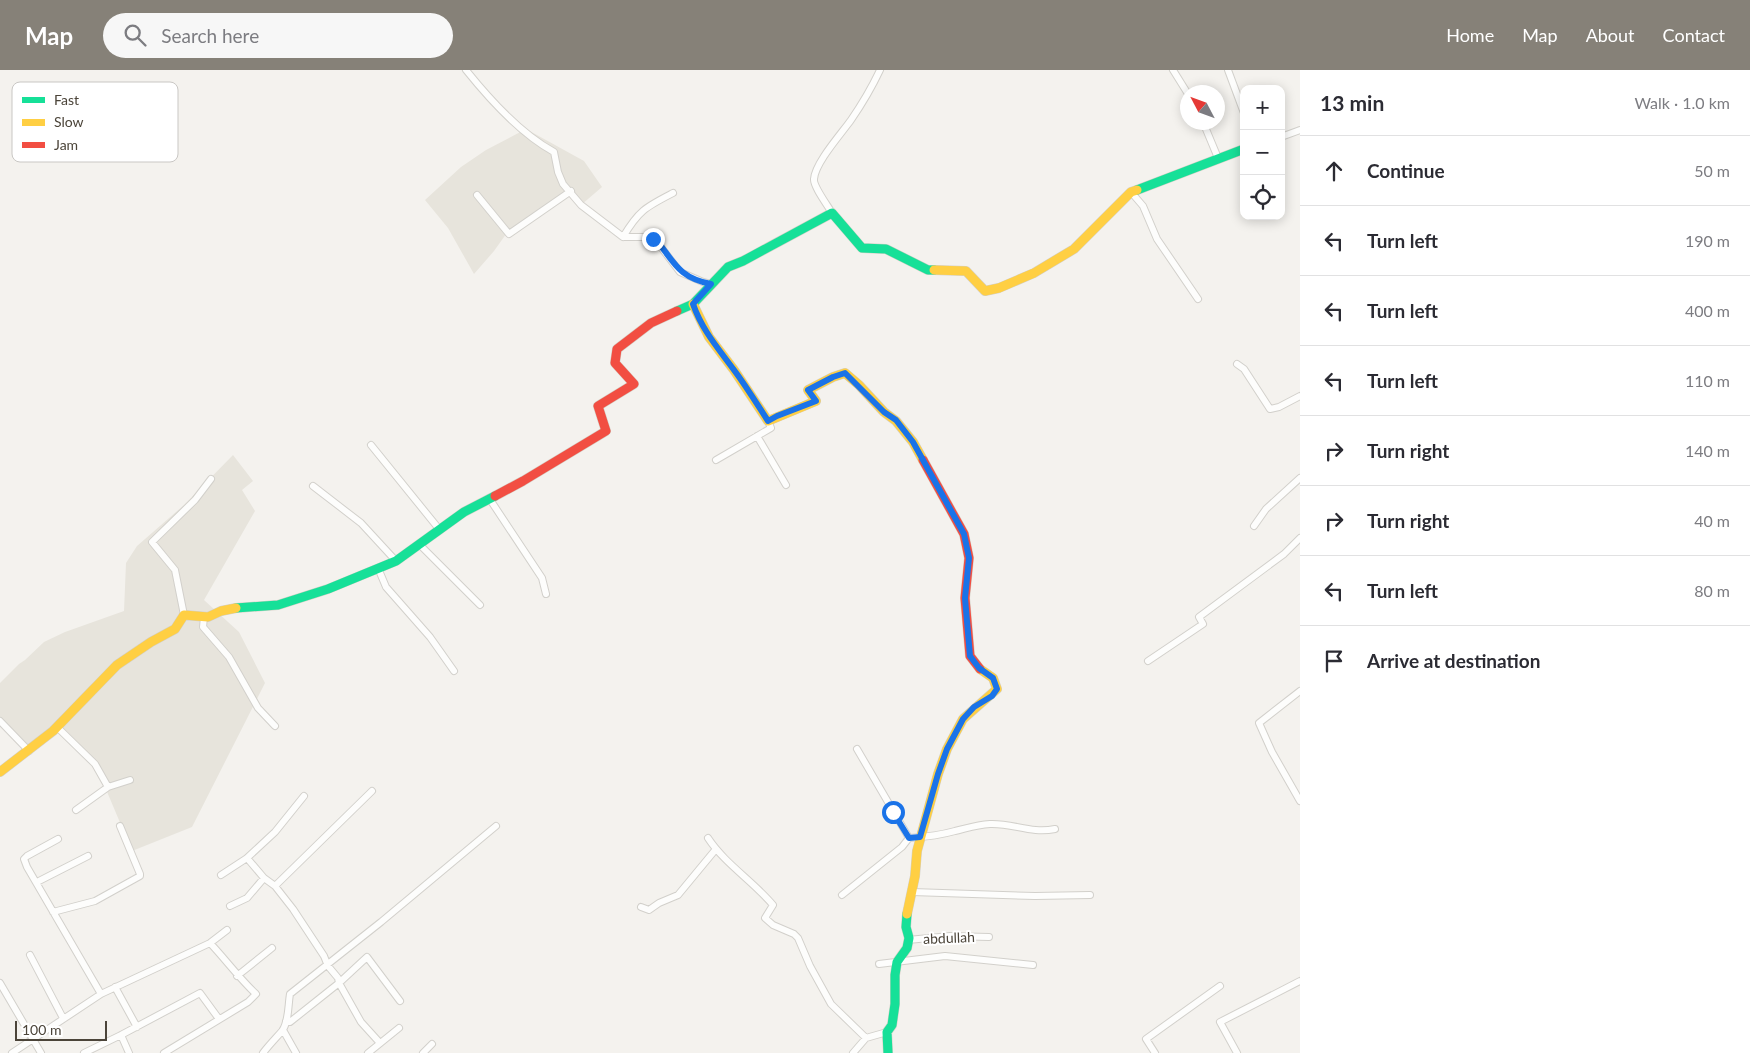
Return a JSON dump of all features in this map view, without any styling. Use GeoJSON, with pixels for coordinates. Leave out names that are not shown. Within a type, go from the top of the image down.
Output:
{"type":"FeatureCollection","features":[{"type":"Feature","properties":{"kind":"street"},"geometry":{"type":"LineString","coordinates":[[466,70],[520,128],[537,143],[554,152],[558,172],[563,184],[582,205],[623,237],[653,239],[658,242],[680,272],[711,284]]}},
{"type":"Feature","properties":{"kind":"street"},"geometry":{"type":"LineString","coordinates":[[880,70],[865,97],[823,158],[815,174],[814,182],[832,212],[862,248],[886,249],[928,270],[966,271],[985,291],[999,288],[1034,273],[1074,248],[1131,192],[1240,150]]}},
{"type":"Feature","properties":{"kind":"street"},"geometry":{"type":"LineString","coordinates":[[1173,70],[1182,85]]}},
{"type":"Feature","properties":{"kind":"street"},"geometry":{"type":"LineString","coordinates":[[1228,70],[1240,102]]}},
{"type":"Feature","properties":{"kind":"street"},"geometry":{"type":"LineString","coordinates":[[1206,130],[1218,158]]}},
{"type":"Feature","properties":{"kind":"street"},"geometry":{"type":"LineString","coordinates":[[1285,136],[1300,130]]}},
{"type":"Feature","properties":{"kind":"street"},"geometry":{"type":"LineString","coordinates":[[477,195],[509,234],[571,191]]}},
{"type":"Feature","properties":{"kind":"street"},"geometry":{"type":"LineString","coordinates":[[1131,192],[1143,206],[1157,239],[1198,299]]}},
{"type":"Feature","properties":{"kind":"street"},"geometry":{"type":"LineString","coordinates":[[623,237],[634,218],[642,210],[673,193]]}},
{"type":"Feature","properties":{"kind":"street"},"geometry":{"type":"LineString","coordinates":[[184,615],[208,617],[221,611],[244,607],[278,605],[328,588],[396,561],[464,512],[523,481],[606,431],[598,406],[634,384],[615,364],[617,349],[651,323],[693,304],[728,267],[743,261],[832,212]]}},
{"type":"Feature","properties":{"kind":"street"},"geometry":{"type":"LineString","coordinates":[[693,304],[709,337],[734,370],[771,428],[716,460]]}},
{"type":"Feature","properties":{"kind":"street"},"geometry":{"type":"LineString","coordinates":[[1237,364],[1244,369],[1270,409],[1279,407],[1300,396]]}},
{"type":"Feature","properties":{"kind":"street"},"geometry":{"type":"LineString","coordinates":[[768,421],[816,401],[808,390],[845,373],[884,412],[896,420],[913,442],[964,534],[969,558],[965,598],[970,656],[979,668],[993,678],[997,689],[992,696],[974,707],[963,719],[947,749],[938,774],[920,837],[912,892],[908,905],[907,948],[897,962],[895,1004],[892,1024],[888,1032],[888,1053]]}},
{"type":"Feature","properties":{"kind":"street"},"geometry":{"type":"LineString","coordinates":[[757,436],[786,485]]}},
{"type":"Feature","properties":{"kind":"street"},"geometry":{"type":"LineString","coordinates":[[371,446],[439,529]]}},
{"type":"Feature","properties":{"kind":"street"},"geometry":{"type":"LineString","coordinates":[[1254,526],[1266,509],[1300,478]]}},
{"type":"Feature","properties":{"kind":"street"},"geometry":{"type":"LineString","coordinates":[[0,772],[57,727],[117,665],[151,642],[176,629],[184,615],[175,570],[152,542],[195,500],[211,479]]}},
{"type":"Feature","properties":{"kind":"street"},"geometry":{"type":"LineString","coordinates":[[313,486],[361,523],[396,561]]}},
{"type":"Feature","properties":{"kind":"street"},"geometry":{"type":"LineString","coordinates":[[489,498],[542,578],[546,594]]}},
{"type":"Feature","properties":{"kind":"street"},"geometry":{"type":"LineString","coordinates":[[1148,660],[1203,624],[1199,617],[1284,554],[1300,538]]}},
{"type":"Feature","properties":{"kind":"street"},"geometry":{"type":"LineString","coordinates":[[420,544],[480,606]]}},
{"type":"Feature","properties":{"kind":"street"},"geometry":{"type":"LineString","coordinates":[[378,568],[386,587],[430,637],[454,671]]}},
{"type":"Feature","properties":{"kind":"street"},"geometry":{"type":"LineString","coordinates":[[204,617],[203,627],[230,657],[258,708],[274,726]]}},
{"type":"Feature","properties":{"kind":"street"},"geometry":{"type":"LineString","coordinates":[[1300,690],[1259,723],[1272,752],[1300,801]]}},
{"type":"Feature","properties":{"kind":"street"},"geometry":{"type":"LineString","coordinates":[[0,721],[28,751]]}},
{"type":"Feature","properties":{"kind":"street"},"geometry":{"type":"LineString","coordinates":[[57,727],[95,764],[108,787]]}},
{"type":"Feature","properties":{"kind":"street"},"geometry":{"type":"LineString","coordinates":[[857,749],[909,838]]}},
{"type":"Feature","properties":{"kind":"street"},"geometry":{"type":"LineString","coordinates":[[76,810],[108,787],[130,780]]}},
{"type":"Feature","properties":{"kind":"street"},"geometry":{"type":"LineString","coordinates":[[275,886],[372,790]]}},
{"type":"Feature","properties":{"kind":"street"},"geometry":{"type":"LineString","coordinates":[[221,875],[247,858],[274,832],[304,796]]}},
{"type":"Feature","properties":{"kind":"street"},"geometry":{"type":"LineString","coordinates":[[842,895],[902,847],[909,838],[955,832],[975,824],[998,824],[1043,832],[1055,829]]}},
{"type":"Feature","properties":{"kind":"street"},"geometry":{"type":"LineString","coordinates":[[53,912],[95,901],[140,876],[120,826]]}},
{"type":"Feature","properties":{"kind":"street"},"geometry":{"type":"LineString","coordinates":[[263,1053],[283,1030],[290,994],[381,922],[496,826]]}},
{"type":"Feature","properties":{"kind":"street"},"geometry":{"type":"LineString","coordinates":[[58,838],[24,859],[101,994]]}},
{"type":"Feature","properties":{"kind":"street"},"geometry":{"type":"LineString","coordinates":[[708,838],[716,849],[759,889],[773,905],[765,918],[773,925],[794,934],[798,938],[810,966],[831,1004],[866,1038]]}},
{"type":"Feature","properties":{"kind":"street"},"geometry":{"type":"LineString","coordinates":[[641,908],[649,910],[659,903],[678,895],[716,849]]}},
{"type":"Feature","properties":{"kind":"street"},"geometry":{"type":"LineString","coordinates":[[37,882],[88,856]]}},
{"type":"Feature","properties":{"kind":"street"},"geometry":{"type":"LineString","coordinates":[[247,858],[264,878],[275,886],[293,909],[324,956],[327,964],[338,978],[361,1022],[380,1042]]}},
{"type":"Feature","properties":{"kind":"street"},"geometry":{"type":"LineString","coordinates":[[230,906],[247,898],[264,878]]}},
{"type":"Feature","properties":{"kind":"street"},"geometry":{"type":"LineString","coordinates":[[912,892],[1035,896],[1090,895]]}},
{"type":"Feature","properties":{"kind":"street"},"geometry":{"type":"LineString","coordinates":[[14,1052],[101,994],[210,943],[227,930]]}},
{"type":"Feature","properties":{"kind":"street","name":"abdullah"},"geometry":{"type":"LineString","coordinates":[[908,940],[950,936],[989,937]]}},
{"type":"Feature","properties":{"kind":"street"},"geometry":{"type":"LineString","coordinates":[[164,1053],[248,1002],[256,994],[237,976],[227,961],[210,943]]}},
{"type":"Feature","properties":{"kind":"street"},"geometry":{"type":"LineString","coordinates":[[237,976],[272,948]]}},
{"type":"Feature","properties":{"kind":"street"},"geometry":{"type":"LineString","coordinates":[[30,956],[63,1018]]}},
{"type":"Feature","properties":{"kind":"street"},"geometry":{"type":"LineString","coordinates":[[879,964],[945,956],[1033,965]]}},
{"type":"Feature","properties":{"kind":"street"},"geometry":{"type":"LineString","coordinates":[[286,1021],[290,1022],[339,983],[367,957],[400,1001]]}},
{"type":"Feature","properties":{"kind":"street"},"geometry":{"type":"LineString","coordinates":[[1237,1053],[1220,1022],[1300,981]]}},
{"type":"Feature","properties":{"kind":"street"},"geometry":{"type":"LineString","coordinates":[[0,983],[41,1053]]}},
{"type":"Feature","properties":{"kind":"street"},"geometry":{"type":"LineString","coordinates":[[1155,1053],[1146,1039],[1220,986]]}},
{"type":"Feature","properties":{"kind":"street"},"geometry":{"type":"LineString","coordinates":[[115,987],[137,1027]]}},
{"type":"Feature","properties":{"kind":"street"},"geometry":{"type":"LineString","coordinates":[[84,1053],[121,1036],[200,992],[219,1019]]}},
{"type":"Feature","properties":{"kind":"street"},"geometry":{"type":"LineString","coordinates":[[368,1053],[399,1028]]}},
{"type":"Feature","properties":{"kind":"street"},"geometry":{"type":"LineString","coordinates":[[283,1030],[296,1053]]}},
{"type":"Feature","properties":{"kind":"street"},"geometry":{"type":"LineString","coordinates":[[853,1053],[866,1038],[888,1032]]}},
{"type":"Feature","properties":{"kind":"street"},"geometry":{"type":"LineString","coordinates":[[121,1036],[129,1053]]}},
{"type":"Feature","properties":{"kind":"street"},"geometry":{"type":"LineString","coordinates":[[423,1053],[432,1044]]}},
{"type":"Feature","properties":{"kind":"shaded area"},"geometry":{"type":"Polygon","coordinates":[[[526,129],[584,161],[602,187],[581,205],[567,190],[509,230],[474,274],[448,228],[425,200],[461,167],[486,150],[526,129]]]}},
{"type":"Feature","properties":{"kind":"shaded area"},"geometry":{"type":"Polygon","coordinates":[[[233,455],[253,481],[242,490],[255,511],[204,600],[239,632],[265,683],[192,827],[132,851],[97,768],[59,724],[29,750],[0,720],[0,683],[44,642],[65,632],[124,611],[126,563],[137,546],[184,505],[233,455]]]}},
{"type":"Feature","properties":{"kind":"traffic: fast"},"geometry":{"type":"LineString","coordinates":[[1137,190],[1240,151]]}},
{"type":"Feature","properties":{"kind":"traffic: fast"},"geometry":{"type":"LineString","coordinates":[[677,311],[693,304],[728,267],[743,261],[832,213],[862,248],[886,249],[928,270],[934,270]]}},
{"type":"Feature","properties":{"kind":"traffic: fast"},"geometry":{"type":"LineString","coordinates":[[236,608],[278,605],[328,589],[396,561],[464,512],[495,496]]}},
{"type":"Feature","properties":{"kind":"traffic: fast"},"geometry":{"type":"LineString","coordinates":[[888,1053],[887,1032],[892,1025],[897,962],[907,948],[909,938],[906,927],[907,914]]}},
{"type":"Feature","properties":{"kind":"traffic: slow"},"geometry":{"type":"LineString","coordinates":[[934,270],[966,271],[985,291],[999,288],[1034,273],[1074,249],[1131,192],[1137,190]]}},
{"type":"Feature","properties":{"kind":"traffic: slow"},"geometry":{"type":"LineString","coordinates":[[693,304],[709,337],[768,421],[816,401],[808,390],[845,373],[884,412],[896,421],[913,442],[923,460]]}},
{"type":"Feature","properties":{"kind":"traffic: slow"},"geometry":{"type":"LineString","coordinates":[[0,772],[53,731],[117,665],[151,642],[175,629],[184,615],[208,617],[221,611],[236,608]]}},
{"type":"Feature","properties":{"kind":"traffic: slow"},"geometry":{"type":"LineString","coordinates":[[907,914],[915,876],[917,851],[938,774],[947,749],[963,719],[997,689],[993,678],[980,669]]}},
{"type":"Feature","properties":{"kind":"traffic: jam"},"geometry":{"type":"LineString","coordinates":[[495,496],[606,431],[598,406],[634,384],[615,363],[617,349],[651,323],[677,311]]}},
{"type":"Feature","properties":{"kind":"traffic: jam"},"geometry":{"type":"LineString","coordinates":[[923,460],[964,534],[969,558],[965,598],[970,656],[980,669]]}},
{"type":"Feature","properties":{"kind":"route"},"geometry":{"type":"LineString","coordinates":[[653,239],[658,242],[680,272],[711,284],[693,304],[696,314],[709,337],[768,421],[816,401],[808,390],[845,373],[884,412],[896,420],[913,442],[964,534],[969,558],[965,598],[970,656],[979,668],[993,678],[997,689],[992,696],[974,707],[963,719],[958,732],[947,749],[920,837],[909,838],[893,812]]}}]}
